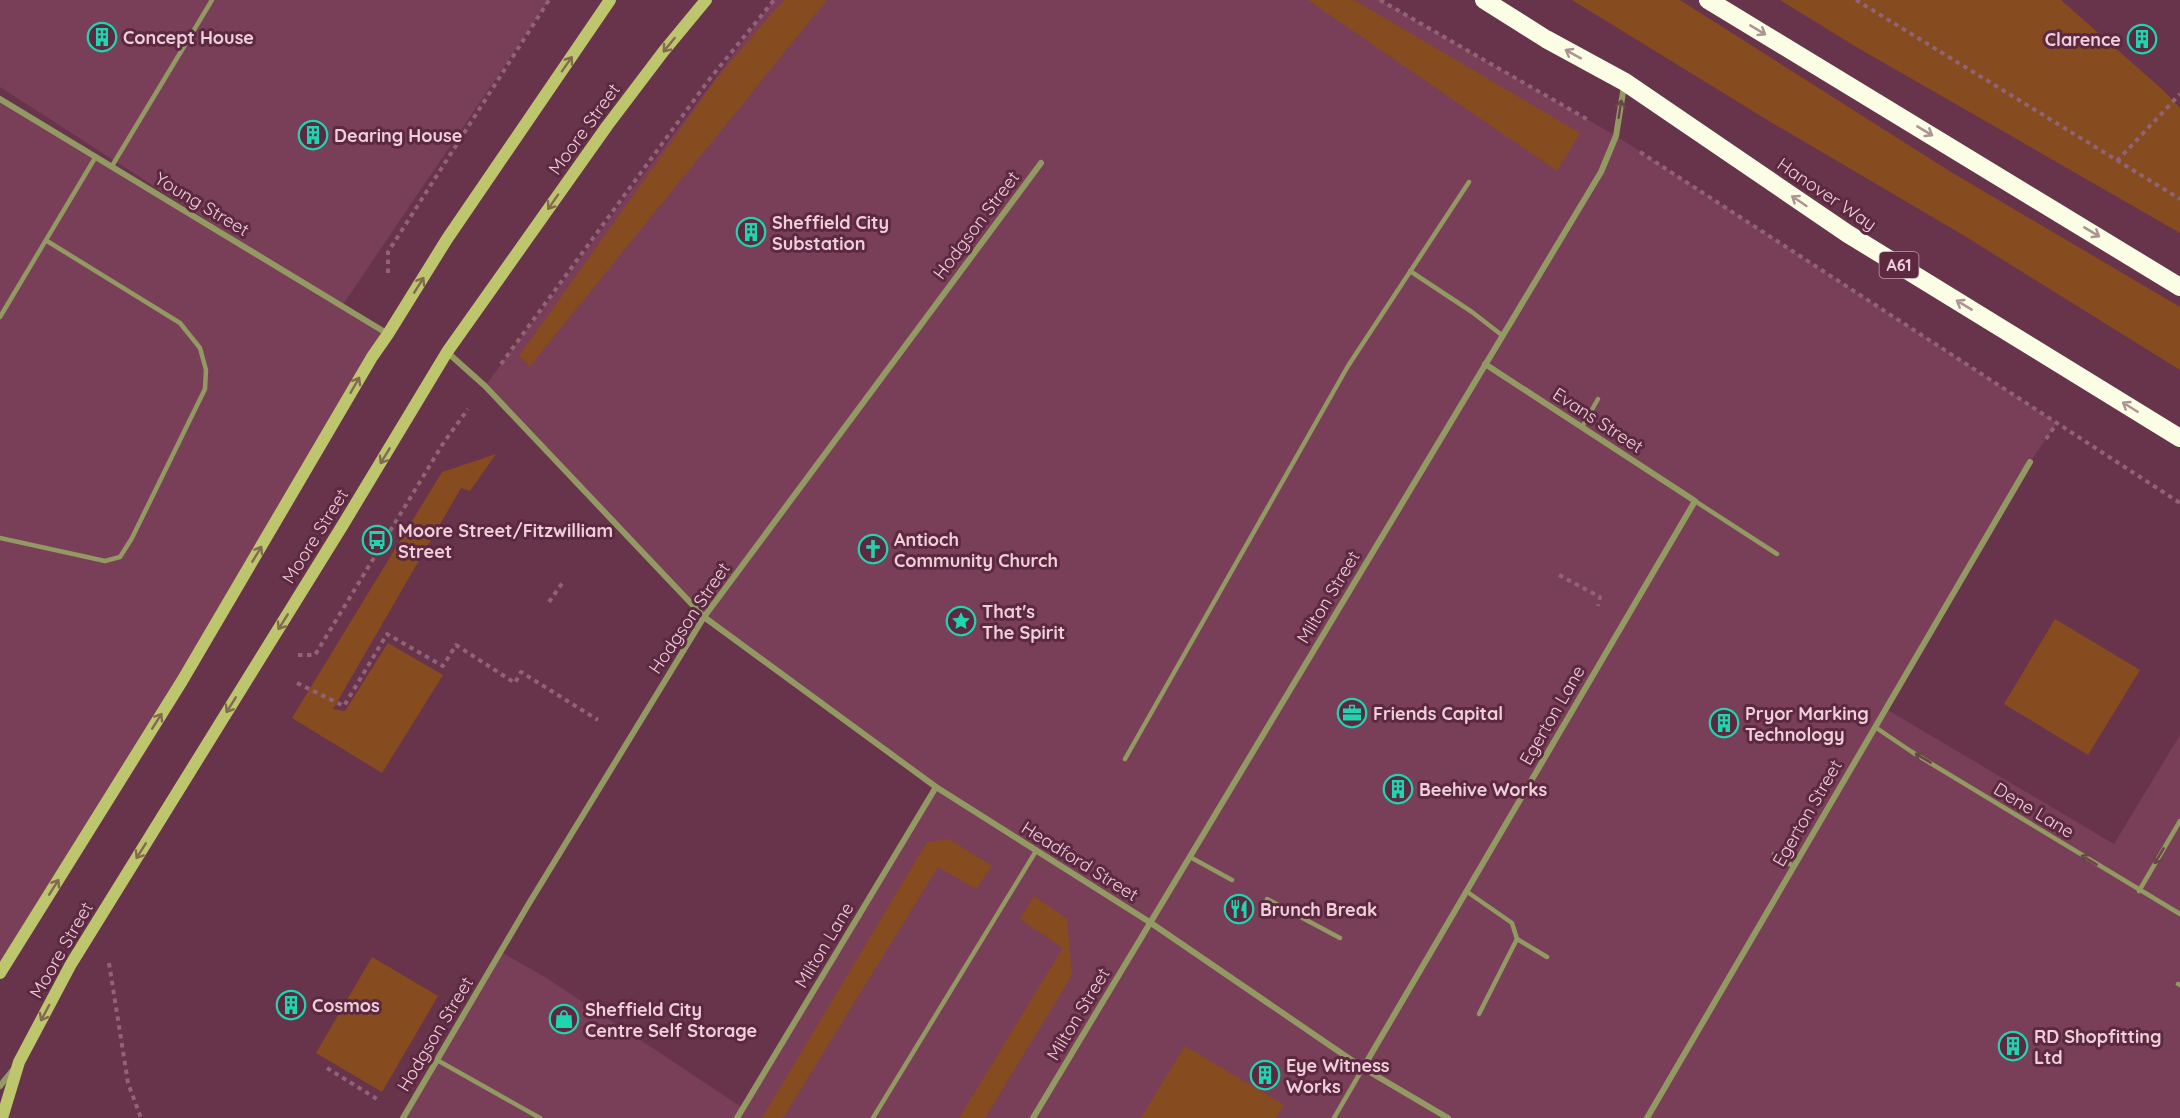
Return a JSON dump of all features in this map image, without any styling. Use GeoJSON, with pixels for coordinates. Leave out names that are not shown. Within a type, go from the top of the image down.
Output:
{"type":"FeatureCollection","features":[{"type":"Feature","properties":{"kind":"highway","name":"Hanover Way"},"geometry":{"type":"LineString","coordinates":[[1484,0],[1546,39],[1625,82],[1848,234],[2180,438]]}},
{"type":"Feature","properties":{"kind":"highway"},"geometry":{"type":"LineString","coordinates":[[1708,0],[2180,287]]}},
{"type":"Feature","properties":{"kind":"street","name":"Moore Street"},"geometry":{"type":"LineString","coordinates":[[0,973],[182,681],[372,357],[447,238],[610,0]]}},
{"type":"Feature","properties":{"kind":"street","name":"Moore Street"},"geometry":{"type":"LineString","coordinates":[[2,1118],[19,1062],[71,964],[447,352],[607,126],[706,0]]}},
{"type":"Feature","properties":{"kind":"street","name":"Milton Street"},"geometry":{"type":"LineString","coordinates":[[1032,1118],[1601,172],[1616,136],[1625,82]]}},
{"type":"Feature","properties":{"kind":"street","name":"Young Street"},"geometry":{"type":"LineString","coordinates":[[0,99],[388,334]]}},
{"type":"Feature","properties":{"kind":"street","name":"Hodgson Street"},"geometry":{"type":"LineString","coordinates":[[403,1118],[528,905],[704,618],[1041,163]]}},
{"type":"Feature","properties":{"kind":"street","name":"Headford Street"},"geometry":{"type":"LineString","coordinates":[[447,352],[485,386],[704,618],[936,787],[1151,923],[1363,1068],[1448,1118]]}},
{"type":"Feature","properties":{"kind":"street","name":"Evans Street"},"geometry":{"type":"LineString","coordinates":[[1485,364],[1695,501]]}},
{"type":"Feature","properties":{"kind":"street","name":"Egerton Street"},"geometry":{"type":"LineString","coordinates":[[1647,1118],[2030,462]]}},
{"type":"Feature","properties":{"kind":"street","name":"Egerton Lane"},"geometry":{"type":"LineString","coordinates":[[1363,1068],[1695,501]]}},
{"type":"Feature","properties":{"kind":"street","name":"Milton Lane"},"geometry":{"type":"LineString","coordinates":[[737,1118],[936,787]]}},
{"type":"Feature","properties":{"kind":"street"},"geometry":{"type":"LineString","coordinates":[[0,1086],[19,1062]]}},
{"type":"Feature","properties":{"kind":"lane"},"geometry":{"type":"LineString","coordinates":[[112,166],[212,0]]}},
{"type":"Feature","properties":{"kind":"lane"},"geometry":{"type":"LineString","coordinates":[[0,317],[95,158]]}},
{"type":"Feature","properties":{"kind":"lane"},"geometry":{"type":"LineString","coordinates":[[1125,759],[1348,366],[1469,182]]}},
{"type":"Feature","properties":{"kind":"lane"},"geometry":{"type":"LineString","coordinates":[[0,538],[105,561],[120,557],[132,538],[205,389],[206,370],[200,348],[180,324],[47,241]]}},
{"type":"Feature","properties":{"kind":"lane"},"geometry":{"type":"LineString","coordinates":[[1410,271],[1472,312],[1503,336]]}},
{"type":"Feature","properties":{"kind":"lane"},"geometry":{"type":"LineString","coordinates":[[1582,427],[1598,399]]}},
{"type":"Feature","properties":{"kind":"lane"},"geometry":{"type":"LineString","coordinates":[[1695,501],[1777,554]]}},
{"type":"Feature","properties":{"kind":"lane","name":"Dene Lane"},"geometry":{"type":"LineString","coordinates":[[1875,727],[2139,891],[2180,914]]}},
{"type":"Feature","properties":{"kind":"lane"},"geometry":{"type":"LineString","coordinates":[[2139,891],[2180,821]]}},
{"type":"Feature","properties":{"kind":"lane"},"geometry":{"type":"LineString","coordinates":[[873,1118],[1036,850]]}},
{"type":"Feature","properties":{"kind":"lane"},"geometry":{"type":"LineString","coordinates":[[1774,854],[1793,866]]}},
{"type":"Feature","properties":{"kind":"lane"},"geometry":{"type":"LineString","coordinates":[[1190,856],[1232,880]]}},
{"type":"Feature","properties":{"kind":"lane"},"geometry":{"type":"LineString","coordinates":[[1466,891],[1512,923],[1517,939],[1547,957]]}},
{"type":"Feature","properties":{"kind":"lane"},"geometry":{"type":"LineString","coordinates":[[1267,899],[1340,938]]}},
{"type":"Feature","properties":{"kind":"lane"},"geometry":{"type":"LineString","coordinates":[[1479,1014],[1517,939]]}},
{"type":"Feature","properties":{"kind":"lane"},"geometry":{"type":"LineString","coordinates":[[437,1060],[540,1118]]}},
{"type":"Feature","properties":{"kind":"lane"},"geometry":{"type":"LineString","coordinates":[[1334,1118],[1363,1068]]}},
{"type":"Feature","properties":{"kind":"path"},"geometry":{"type":"LineString","coordinates":[[388,276],[388,252],[549,0]]}},
{"type":"Feature","properties":{"kind":"path"},"geometry":{"type":"LineString","coordinates":[[262,655],[315,655],[444,442],[708,81],[774,0]]}},
{"type":"Feature","properties":{"kind":"path"},"geometry":{"type":"LineString","coordinates":[[1380,0],[1616,136],[2180,503]]}},
{"type":"Feature","properties":{"kind":"path"},"geometry":{"type":"LineString","coordinates":[[1856,0],[2180,199]]}},
{"type":"Feature","properties":{"kind":"path"},"geometry":{"type":"LineString","coordinates":[[2117,161],[2180,94]]}},
{"type":"Feature","properties":{"kind":"path"},"geometry":{"type":"LineString","coordinates":[[1559,575],[1600,597],[1598,606]]}},
{"type":"Feature","properties":{"kind":"path"},"geometry":{"type":"LineString","coordinates":[[549,602],[563,582]]}},
{"type":"Feature","properties":{"kind":"path"},"geometry":{"type":"LineString","coordinates":[[297,683],[344,706],[387,634],[442,666],[456,645],[515,682],[521,672],[598,720]]}},
{"type":"Feature","properties":{"kind":"path"},"geometry":{"type":"LineString","coordinates":[[102,914],[128,1083],[141,1118]]}},
{"type":"Feature","properties":{"kind":"path"},"geometry":{"type":"LineString","coordinates":[[327,1068],[377,1099]]}},
{"type":"Feature","properties":{"kind":"shaded area"},"geometry":{"type":"Polygon","coordinates":[[[0,0],[549,0],[342,306],[388,334],[0,973],[0,99],[309,286],[0,87],[0,0]]]}},
{"type":"Feature","properties":{"kind":"shaded area"},"geometry":{"type":"Polygon","coordinates":[[[774,0],[1380,0],[1616,136],[2057,423],[2030,462],[1886,709],[2114,844],[2180,735],[2180,1118],[403,1118],[501,952],[545,977],[743,1108],[936,787],[704,617],[485,386],[774,0]]]}},
{"type":"Feature","properties":{"kind":"shaded area"},"geometry":{"type":"Polygon","coordinates":[[[785,0],[827,0],[530,366],[519,356],[714,82],[785,0]]]}},
{"type":"Feature","properties":{"kind":"shaded area"},"geometry":{"type":"Polygon","coordinates":[[[1308,0],[1354,0],[1580,133],[1557,171],[1308,0]]]}},
{"type":"Feature","properties":{"kind":"shaded area"},"geometry":{"type":"Polygon","coordinates":[[[1572,0],[1680,0],[1951,172],[2180,307],[2180,370],[1963,235],[1769,121],[1572,0]]]}},
{"type":"Feature","properties":{"kind":"shaded area"},"geometry":{"type":"Polygon","coordinates":[[[1780,0],[2061,0],[2164,91],[2180,108],[2180,233],[1858,48],[1780,0]]]}},
{"type":"Feature","properties":{"kind":"shaded area"},"geometry":{"type":"Polygon","coordinates":[[[496,454],[470,491],[461,488],[333,709],[345,711],[388,643],[443,675],[382,773],[292,718],[442,472],[496,454]]]}},
{"type":"Feature","properties":{"kind":"shaded area"},"geometry":{"type":"Polygon","coordinates":[[[2055,619],[2140,670],[2088,755],[2004,704],[2055,619]]]}},
{"type":"Feature","properties":{"kind":"shaded area"},"geometry":{"type":"Polygon","coordinates":[[[949,839],[992,866],[976,889],[938,867],[783,1118],[762,1118],[927,842],[949,839]]]}},
{"type":"Feature","properties":{"kind":"shaded area"},"geometry":{"type":"Polygon","coordinates":[[[1034,896],[1067,919],[1072,975],[985,1118],[959,1118],[1063,948],[1020,919],[1034,896]]]}},
{"type":"Feature","properties":{"kind":"shaded area"},"geometry":{"type":"Polygon","coordinates":[[[372,957],[438,996],[382,1092],[316,1053],[372,957]]]}},
{"type":"Feature","properties":{"kind":"shaded area"},"geometry":{"type":"Polygon","coordinates":[[[1185,1046],[1284,1105],[1276,1118],[1141,1118],[1185,1046]]]}},
{"type":"Feature","properties":{"kind":"place","name":"Concept House"},"geometry":{"type":"Point","coordinates":[102,37]}},
{"type":"Feature","properties":{"kind":"place","name":"Clarence"},"geometry":{"type":"Point","coordinates":[2142,39]}},
{"type":"Feature","properties":{"kind":"place","name":"Dearing House"},"geometry":{"type":"Point","coordinates":[313,135]}},
{"type":"Feature","properties":{"kind":"place","name":"Sheffield City Substation"},"geometry":{"type":"Point","coordinates":[751,232]}},
{"type":"Feature","properties":{"kind":"place","name":"Moore Street/Fitzwilliam Street"},"geometry":{"type":"Point","coordinates":[377,540]}},
{"type":"Feature","properties":{"kind":"place","name":"Antioch Community Church"},"geometry":{"type":"Point","coordinates":[873,549]}},
{"type":"Feature","properties":{"kind":"place","name":"That's The Spirit"},"geometry":{"type":"Point","coordinates":[961,621]}},
{"type":"Feature","properties":{"kind":"place","name":"Friends Capital"},"geometry":{"type":"Point","coordinates":[1352,713]}},
{"type":"Feature","properties":{"kind":"place","name":"Pryor Marking Technology"},"geometry":{"type":"Point","coordinates":[1724,723]}},
{"type":"Feature","properties":{"kind":"place","name":"Beehive Works"},"geometry":{"type":"Point","coordinates":[1398,789]}},
{"type":"Feature","properties":{"kind":"place","name":"Brunch Break"},"geometry":{"type":"Point","coordinates":[1239,909]}},
{"type":"Feature","properties":{"kind":"place","name":"Cosmos"},"geometry":{"type":"Point","coordinates":[291,1005]}},
{"type":"Feature","properties":{"kind":"place","name":"Sheffield City Centre Self Storage"},"geometry":{"type":"Point","coordinates":[564,1019]}},
{"type":"Feature","properties":{"kind":"place","name":"RD Shopfitting Ltd"},"geometry":{"type":"Point","coordinates":[2013,1046]}},
{"type":"Feature","properties":{"kind":"place","name":"Eye Witness Works"},"geometry":{"type":"Point","coordinates":[1265,1075]}}]}
